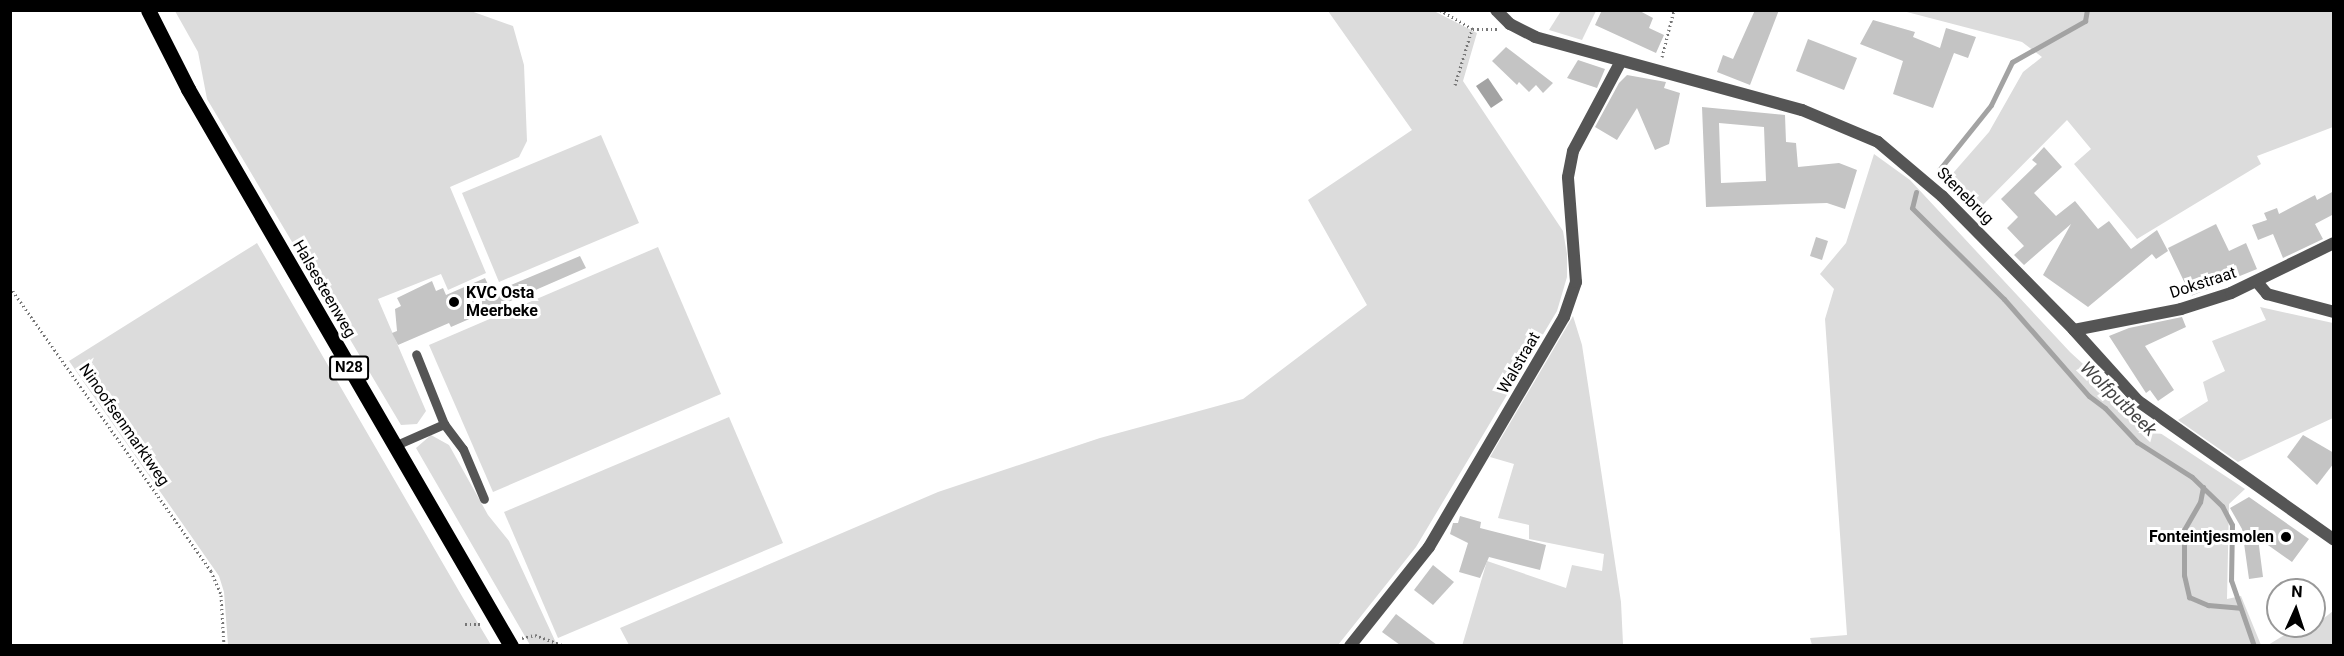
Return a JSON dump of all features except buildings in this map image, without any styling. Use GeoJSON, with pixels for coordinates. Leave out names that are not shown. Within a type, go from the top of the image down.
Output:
{"type":"FeatureCollection","features":[{"type":"Feature","properties":{"kind":"main road","name":"Halsesteenweg"},"geometry":{"type":"LineString","coordinates":[[148,10],[188,89],[510,644]]}},
{"type":"Feature","properties":{"kind":"street","name":"Stenebrug"},"geometry":{"type":"LineString","coordinates":[[1496,10],[1510,24],[1535,37],[1620,63],[1802,110],[1878,142],[1942,196],[2074,330],[2138,401],[2334,540]]}},
{"type":"Feature","properties":{"kind":"street","name":"Walstraat"},"geometry":{"type":"LineString","coordinates":[[1350,645],[1429,547],[1564,317],[1575,282],[1568,177],[1573,151],[1620,63]]}},
{"type":"Feature","properties":{"kind":"street","name":"Dokstraat"},"geometry":{"type":"LineString","coordinates":[[2074,330],[2181,309],[2257,282],[2334,243]]}},
{"type":"Feature","properties":{"kind":"street"},"geometry":{"type":"LineString","coordinates":[[2257,282],[2267,294],[2334,312]]}},
{"type":"Feature","properties":{"kind":"lane"},"geometry":{"type":"LineString","coordinates":[[416,354],[444,424],[463,449],[484,499]]}},
{"type":"Feature","properties":{"kind":"lane"},"geometry":{"type":"LineString","coordinates":[[394,446],[444,424]]}},
{"type":"Feature","properties":{"kind":"path"},"geometry":{"type":"LineString","coordinates":[[1440,10],[1472,28],[1495,30],[1510,24]]}},
{"type":"Feature","properties":{"kind":"path"},"geometry":{"type":"LineString","coordinates":[[1657,72],[1674,10]]}},
{"type":"Feature","properties":{"kind":"path"},"geometry":{"type":"LineString","coordinates":[[1455,85],[1472,28]]}},
{"type":"Feature","properties":{"kind":"path","name":"Ninoofsenmarktweg"},"geometry":{"type":"LineString","coordinates":[[10,286],[216,579],[224,645]]}},
{"type":"Feature","properties":{"kind":"path"},"geometry":{"type":"LineString","coordinates":[[510,644],[535,635],[566,645]]}},
{"type":"Feature","properties":{"kind":"shaded area"},"geometry":{"type":"Polygon","coordinates":[[[468,10],[513,26],[524,65],[527,141],[519,157],[450,187],[486,273],[448,290],[441,274],[378,299],[426,411],[417,424],[401,425],[207,99],[198,52],[175,11],[468,10]]]}},
{"type":"Feature","properties":{"kind":"shaded area"},"geometry":{"type":"Polygon","coordinates":[[[1328,11],[1434,11],[1477,33],[1463,81],[1563,231],[1567,254],[1567,277],[1557,311],[1416,547],[1338,645],[629,645],[620,628],[938,492],[1100,438],[1243,399],[1367,305],[1308,200],[1412,130],[1328,11]]]}},
{"type":"Feature","properties":{"kind":"shaded area"},"geometry":{"type":"Polygon","coordinates":[[[1561,11],[1596,11],[1582,40],[1549,30],[1561,11]]]}},
{"type":"Feature","properties":{"kind":"shaded area"},"geometry":{"type":"Polygon","coordinates":[[[1903,11],[2333,11],[2333,127],[2257,156],[2261,164],[2137,239],[2074,164],[2091,149],[2067,120],[1977,211],[1947,180],[1989,132],[2023,72],[2042,57],[2022,42],[1903,11]]]}},
{"type":"Feature","properties":{"kind":"shaded area"},"geometry":{"type":"Polygon","coordinates":[[[1488,78],[1503,100],[1491,108],[1476,86],[1488,78]]]}},
{"type":"Feature","properties":{"kind":"shaded area"},"geometry":{"type":"Polygon","coordinates":[[[601,135],[639,223],[499,282],[462,193],[601,135]]]}},
{"type":"Feature","properties":{"kind":"shaded area"},"geometry":{"type":"Polygon","coordinates":[[[1874,154],[1910,180],[2070,352],[2154,429],[2245,489],[2229,504],[2227,599],[2241,596],[2261,645],[1812,645],[1810,638],[1847,635],[1825,319],[1834,289],[1820,274],[1846,243],[1874,154]]]}},
{"type":"Feature","properties":{"kind":"shaded area"},"geometry":{"type":"Polygon","coordinates":[[[257,243],[491,645],[228,645],[224,592],[219,576],[69,361],[257,243]]]}},
{"type":"Feature","properties":{"kind":"shaded area"},"geometry":{"type":"Polygon","coordinates":[[[658,247],[721,394],[493,492],[429,345],[658,247]]]}},
{"type":"Feature","properties":{"kind":"shaded area"},"geometry":{"type":"Polygon","coordinates":[[[2260,307],[2333,323],[2333,418],[2238,462],[2178,420],[2208,401],[2203,382],[2225,371],[2212,341],[2266,320],[2260,307]]]}},
{"type":"Feature","properties":{"kind":"shaded area"},"geometry":{"type":"Polygon","coordinates":[[[1573,316],[1582,345],[1621,602],[1623,644],[1654,645],[1462,646],[1487,561],[1566,588],[1572,565],[1602,571],[1604,554],[1529,539],[1529,525],[1498,518],[1514,464],[1490,457],[1573,316]]]}},
{"type":"Feature","properties":{"kind":"shaded area"},"geometry":{"type":"Polygon","coordinates":[[[729,417],[783,543],[558,638],[504,512],[729,417]]]}},
{"type":"Feature","properties":{"kind":"shaded area"},"geometry":{"type":"Polygon","coordinates":[[[431,435],[449,445],[488,515],[509,541],[557,645],[530,645],[416,448],[431,435]]]}},
{"type":"Feature","properties":{"kind":"shaded area"},"geometry":{"type":"Polygon","coordinates":[[[2333,611],[2333,645],[2268,645],[2280,638],[2326,638],[2326,617],[2333,611]]]}},
{"type":"Feature","properties":{"kind":"waterway","name":"Wolfputbeek"},"geometry":{"type":"LineString","coordinates":[[1939,170],[1991,105],[2012,62],[2085,21],[2087,10]]}},
{"type":"Feature","properties":{"kind":"waterway","name":"Wolfputbeek"},"geometry":{"type":"LineString","coordinates":[[1916,192],[1912,208],[2004,299],[2089,396],[2105,408],[2137,442],[2192,477],[2222,506],[2232,525],[2231,580],[2254,646]]}},
{"type":"Feature","properties":{"kind":"waterway"},"geometry":{"type":"LineString","coordinates":[[2203,487],[2200,502],[2184,530],[2184,575],[2189,597],[2208,605],[2240,608]]}},
{"type":"Feature","properties":{"kind":"place","name":"KVC Osta Meerbeke"},"geometry":{"type":"Point","coordinates":[454,302]}},
{"type":"Feature","properties":{"kind":"place","name":"Fonteintjesmolen"},"geometry":{"type":"Point","coordinates":[2286,537]}}]}
